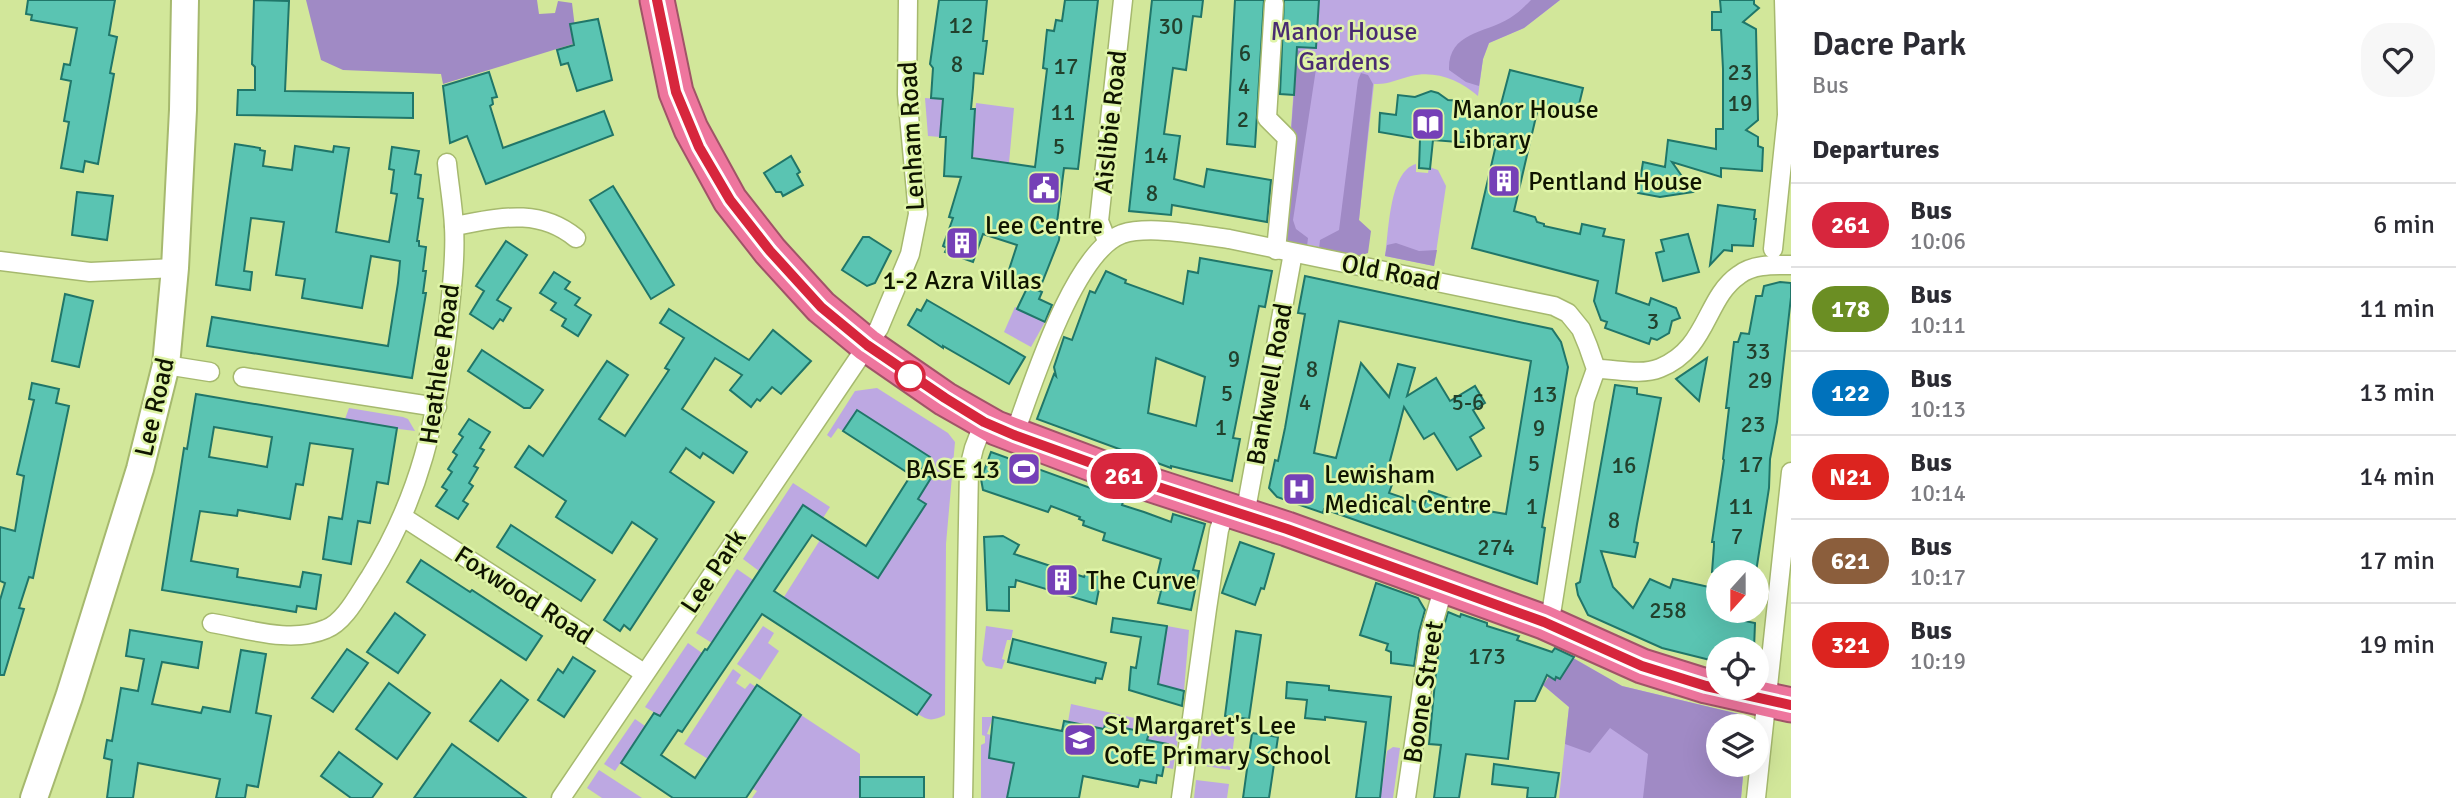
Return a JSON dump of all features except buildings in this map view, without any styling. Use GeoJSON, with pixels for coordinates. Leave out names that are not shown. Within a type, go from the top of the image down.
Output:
{"type":"FeatureCollection","features":[{"type":"Feature","properties":{"kind":"highway"},"geometry":{"type":"LineString","coordinates":[[657,0],[676,92],[691,129],[730,200],[770,251],[821,307],[867,345],[984,422],[1143,483],[1235,512],[1546,623],[1642,666],[1706,686],[1779,703]]}},
{"type":"Feature","properties":{"kind":"main road","name":"Lee Road"},"geometry":{"type":"LineString","coordinates":[[34,798],[69,697],[140,469],[166,365],[175,268],[183,110],[185,0]]}},
{"type":"Feature","properties":{"kind":"street","name":"Lenham Road"},"geometry":{"type":"LineString","coordinates":[[867,345],[879,328],[902,275],[910,254],[918,214],[908,113],[908,0]]}},
{"type":"Feature","properties":{"kind":"street","name":"Aislibie Road"},"geometry":{"type":"LineString","coordinates":[[1107,242],[1099,221],[1123,0]]}},
{"type":"Feature","properties":{"kind":"street"},"geometry":{"type":"LineString","coordinates":[[1773,257],[1787,115],[1784,0]]}},
{"type":"Feature","properties":{"kind":"street","name":"Bankwell Road"},"geometry":{"type":"LineString","coordinates":[[1181,798],[1219,530],[1235,512],[1285,251],[1287,138],[1267,118],[1275,4]]}},
{"type":"Feature","properties":{"kind":"street","name":"Heathlee Road"},"geometry":{"type":"LineString","coordinates":[[212,623],[281,635],[306,635],[329,628],[359,594],[386,551],[403,517],[425,460],[437,407],[450,307],[454,226],[447,163]]}},
{"type":"Feature","properties":{"kind":"street"},"geometry":{"type":"LineString","coordinates":[[454,226],[500,218],[534,217],[561,226],[576,238]]}},
{"type":"Feature","properties":{"kind":"street","name":"Old Road"},"geometry":{"type":"LineString","coordinates":[[1107,242],[1124,233],[1181,232],[1554,306],[1568,313],[1581,329],[1595,369]]}},
{"type":"Feature","properties":{"kind":"street"},"geometry":{"type":"LineString","coordinates":[[1014,435],[1065,305],[1085,270],[1107,242]]}},
{"type":"Feature","properties":{"kind":"street"},"geometry":{"type":"LineString","coordinates":[[1546,623],[1552,608],[1585,400],[1595,369],[1648,371],[1669,364],[1691,345],[1732,280],[1773,257],[1791,265]]}},
{"type":"Feature","properties":{"kind":"street"},"geometry":{"type":"LineString","coordinates":[[0,261],[90,272],[175,268]]}},
{"type":"Feature","properties":{"kind":"street","name":"Lee Park"},"geometry":{"type":"LineString","coordinates":[[561,798],[867,345]]}},
{"type":"Feature","properties":{"kind":"street"},"geometry":{"type":"LineString","coordinates":[[166,365],[210,372]]}},
{"type":"Feature","properties":{"kind":"street"},"geometry":{"type":"LineString","coordinates":[[243,377],[437,407]]}},
{"type":"Feature","properties":{"kind":"street"},"geometry":{"type":"LineString","coordinates":[[963,798],[969,468],[984,422]]}},
{"type":"Feature","properties":{"kind":"street"},"geometry":{"type":"LineString","coordinates":[[1756,798],[1779,703],[1791,472]]}},
{"type":"Feature","properties":{"kind":"street","name":"Foxwood Road"},"geometry":{"type":"LineString","coordinates":[[403,517],[644,673]]}},
{"type":"Feature","properties":{"kind":"street","name":"Boone Street"},"geometry":{"type":"LineString","coordinates":[[1406,798],[1430,634],[1444,586]]}},
{"type":"Feature","properties":{"kind":"green space","name":"Manor House Gardens"},"geometry":{"type":"Polygon","coordinates":[[[1300,0],[1560,0],[1524,28],[1489,43],[1483,59],[1478,96],[1463,85],[1438,75],[1420,74],[1374,84],[1355,255],[1283,241],[1300,0]]]}},
{"type":"Feature","properties":{"kind":"green space"},"geometry":{"type":"Polygon","coordinates":[[[925,98],[951,100],[940,137],[928,136],[925,98]]]}},
{"type":"Feature","properties":{"kind":"green space"},"geometry":{"type":"Polygon","coordinates":[[[976,103],[1014,108],[1009,163],[972,157],[976,103]]]}},
{"type":"Feature","properties":{"kind":"green space"},"geometry":{"type":"Polygon","coordinates":[[[1416,164],[1416,172],[1428,173],[1429,167],[1438,170],[1446,186],[1434,266],[1385,256],[1395,190],[1407,169],[1416,164]]]}},
{"type":"Feature","properties":{"kind":"green space"},"geometry":{"type":"Polygon","coordinates":[[[1015,307],[1045,322],[1031,347],[1004,332],[1015,307]]]}},
{"type":"Feature","properties":{"kind":"green space"},"geometry":{"type":"Polygon","coordinates":[[[877,388],[948,433],[955,442],[946,544],[945,715],[934,719],[918,714],[931,695],[790,602],[776,623],[770,619],[820,540],[878,577],[918,499],[921,471],[929,457],[857,410],[843,431],[838,428],[831,438],[827,435],[855,391],[877,388]]]}},
{"type":"Feature","properties":{"kind":"green space"},"geometry":{"type":"Polygon","coordinates":[[[349,408],[403,417],[408,419],[415,431],[358,424],[345,419],[349,408]]]}},
{"type":"Feature","properties":{"kind":"green space"},"geometry":{"type":"Polygon","coordinates":[[[793,483],[830,507],[823,518],[803,505],[759,571],[743,559],[793,483]]]}},
{"type":"Feature","properties":{"kind":"green space"},"geometry":{"type":"Polygon","coordinates":[[[737,569],[753,580],[712,643],[696,633],[737,569]]]}},
{"type":"Feature","properties":{"kind":"green space"},"geometry":{"type":"Polygon","coordinates":[[[763,626],[774,633],[768,643],[779,651],[760,680],[737,664],[763,626]]]}},
{"type":"Feature","properties":{"kind":"green space"},"geometry":{"type":"Polygon","coordinates":[[[986,626],[1013,630],[1011,640],[1007,640],[1002,669],[986,666],[982,660],[986,626]]]}},
{"type":"Feature","properties":{"kind":"green space"},"geometry":{"type":"Polygon","coordinates":[[[1167,626],[1189,630],[1184,691],[1159,684],[1167,626]]]}},
{"type":"Feature","properties":{"kind":"green space"},"geometry":{"type":"Polygon","coordinates":[[[688,643],[702,653],[660,716],[645,707],[688,643]]]}},
{"type":"Feature","properties":{"kind":"green space"},"geometry":{"type":"Polygon","coordinates":[[[1573,658],[1622,686],[1739,714],[1706,714],[1706,777],[1743,777],[1741,798],[1559,798],[1569,707],[1543,685],[1556,677],[1560,679],[1573,658]]]}},
{"type":"Feature","properties":{"kind":"green space"},"geometry":{"type":"Polygon","coordinates":[[[733,669],[741,675],[736,683],[745,689],[750,683],[756,687],[708,759],[684,744],[733,669]]]}},
{"type":"Feature","properties":{"kind":"green space"},"geometry":{"type":"Polygon","coordinates":[[[1071,704],[1180,728],[1173,769],[1164,767],[1168,744],[1147,740],[1149,734],[1105,725],[1103,733],[1078,728],[1078,724],[1068,722],[1071,704]]]}},
{"type":"Feature","properties":{"kind":"green space"},"geometry":{"type":"Polygon","coordinates":[[[801,715],[860,754],[860,798],[752,798],[757,791],[753,789],[801,715]]]}},
{"type":"Feature","properties":{"kind":"green space"},"geometry":{"type":"Polygon","coordinates":[[[982,717],[993,717],[987,734],[991,735],[990,742],[1026,765],[1007,798],[981,798],[981,745],[985,743],[982,717]]]}},
{"type":"Feature","properties":{"kind":"green space"},"geometry":{"type":"Polygon","coordinates":[[[635,719],[645,726],[615,771],[604,764],[635,719]]]}},
{"type":"Feature","properties":{"kind":"green space"},"geometry":{"type":"Polygon","coordinates":[[[1203,729],[1235,733],[1230,770],[1199,765],[1203,729]]]}},
{"type":"Feature","properties":{"kind":"green space"},"geometry":{"type":"Polygon","coordinates":[[[1393,747],[1400,748],[1393,798],[1380,798],[1387,751],[1393,747]]]}},
{"type":"Feature","properties":{"kind":"green space"},"geometry":{"type":"Polygon","coordinates":[[[599,770],[642,798],[602,798],[587,788],[599,770]]]}},
{"type":"Feature","properties":{"kind":"green space"},"geometry":{"type":"Polygon","coordinates":[[[1196,780],[1229,784],[1227,798],[1194,798],[1196,780]]]}},
{"type":"Feature","properties":{"kind":"shaded area"},"geometry":{"type":"Polygon","coordinates":[[[306,0],[537,0],[539,14],[555,13],[558,1],[572,3],[576,36],[573,44],[443,84],[441,74],[343,70],[321,60],[306,0]]]}},
{"type":"Feature","properties":{"kind":"shaded area"},"geometry":{"type":"Polygon","coordinates":[[[1531,0],[1560,0],[1524,28],[1489,43],[1483,59],[1479,86],[1466,82],[1449,70],[1454,48],[1461,41],[1510,18],[1531,0]]]}},
{"type":"Feature","properties":{"kind":"shaded area"},"geometry":{"type":"Polygon","coordinates":[[[1297,50],[1308,54],[1316,69],[1293,220],[1296,229],[1308,238],[1307,246],[1283,241],[1297,50]]]}},
{"type":"Feature","properties":{"kind":"shaded area"},"geometry":{"type":"Polygon","coordinates":[[[1361,73],[1368,75],[1373,84],[1359,220],[1371,231],[1368,253],[1359,256],[1319,249],[1320,240],[1339,230],[1361,73]]]}},
{"type":"Feature","properties":{"kind":"shaded area"},"geometry":{"type":"Polygon","coordinates":[[[1396,243],[1419,251],[1437,250],[1434,266],[1385,256],[1387,245],[1396,243]]]}},
{"type":"Feature","properties":{"kind":"shaded area"},"geometry":{"type":"Polygon","coordinates":[[[1573,658],[1622,686],[1739,714],[1706,714],[1706,777],[1743,777],[1741,798],[1643,798],[1648,754],[1610,728],[1590,753],[1565,744],[1569,707],[1543,685],[1549,676],[1554,680],[1556,677],[1560,679],[1573,658]]]}},
{"type":"Feature","properties":{"kind":"bus line","name":"261"},"geometry":{"type":"LineString","coordinates":[[657,0],[676,92],[699,147],[730,200],[770,251],[821,307],[867,345],[945,398],[984,422],[1014,435],[1121,475],[1287,529],[1544,622],[1642,666],[1706,686],[1791,705]]}},
{"type":"Feature","properties":{"kind":"place","name":"Manor House Library"},"geometry":{"type":"Point","coordinates":[1428,124]}},
{"type":"Feature","properties":{"kind":"place","name":"Pentland House"},"geometry":{"type":"Point","coordinates":[1504,181]}},
{"type":"Feature","properties":{"kind":"place","name":"Lee Centre"},"geometry":{"type":"Point","coordinates":[1044,188]}},
{"type":"Feature","properties":{"kind":"place","name":"1-2 Azra Villas"},"geometry":{"type":"Point","coordinates":[962,243]}},
{"type":"Feature","properties":{"kind":"place","name":"BASE 13"},"geometry":{"type":"Point","coordinates":[1024,469]}},
{"type":"Feature","properties":{"kind":"place","name":"Lewisham Medical Centre"},"geometry":{"type":"Point","coordinates":[1299,489]}},
{"type":"Feature","properties":{"kind":"place","name":"The Curve"},"geometry":{"type":"Point","coordinates":[1062,580]}},
{"type":"Feature","properties":{"kind":"place","name":"St Margaret's Lee CofE Primary School"},"geometry":{"type":"Point","coordinates":[1080,740]}}]}
